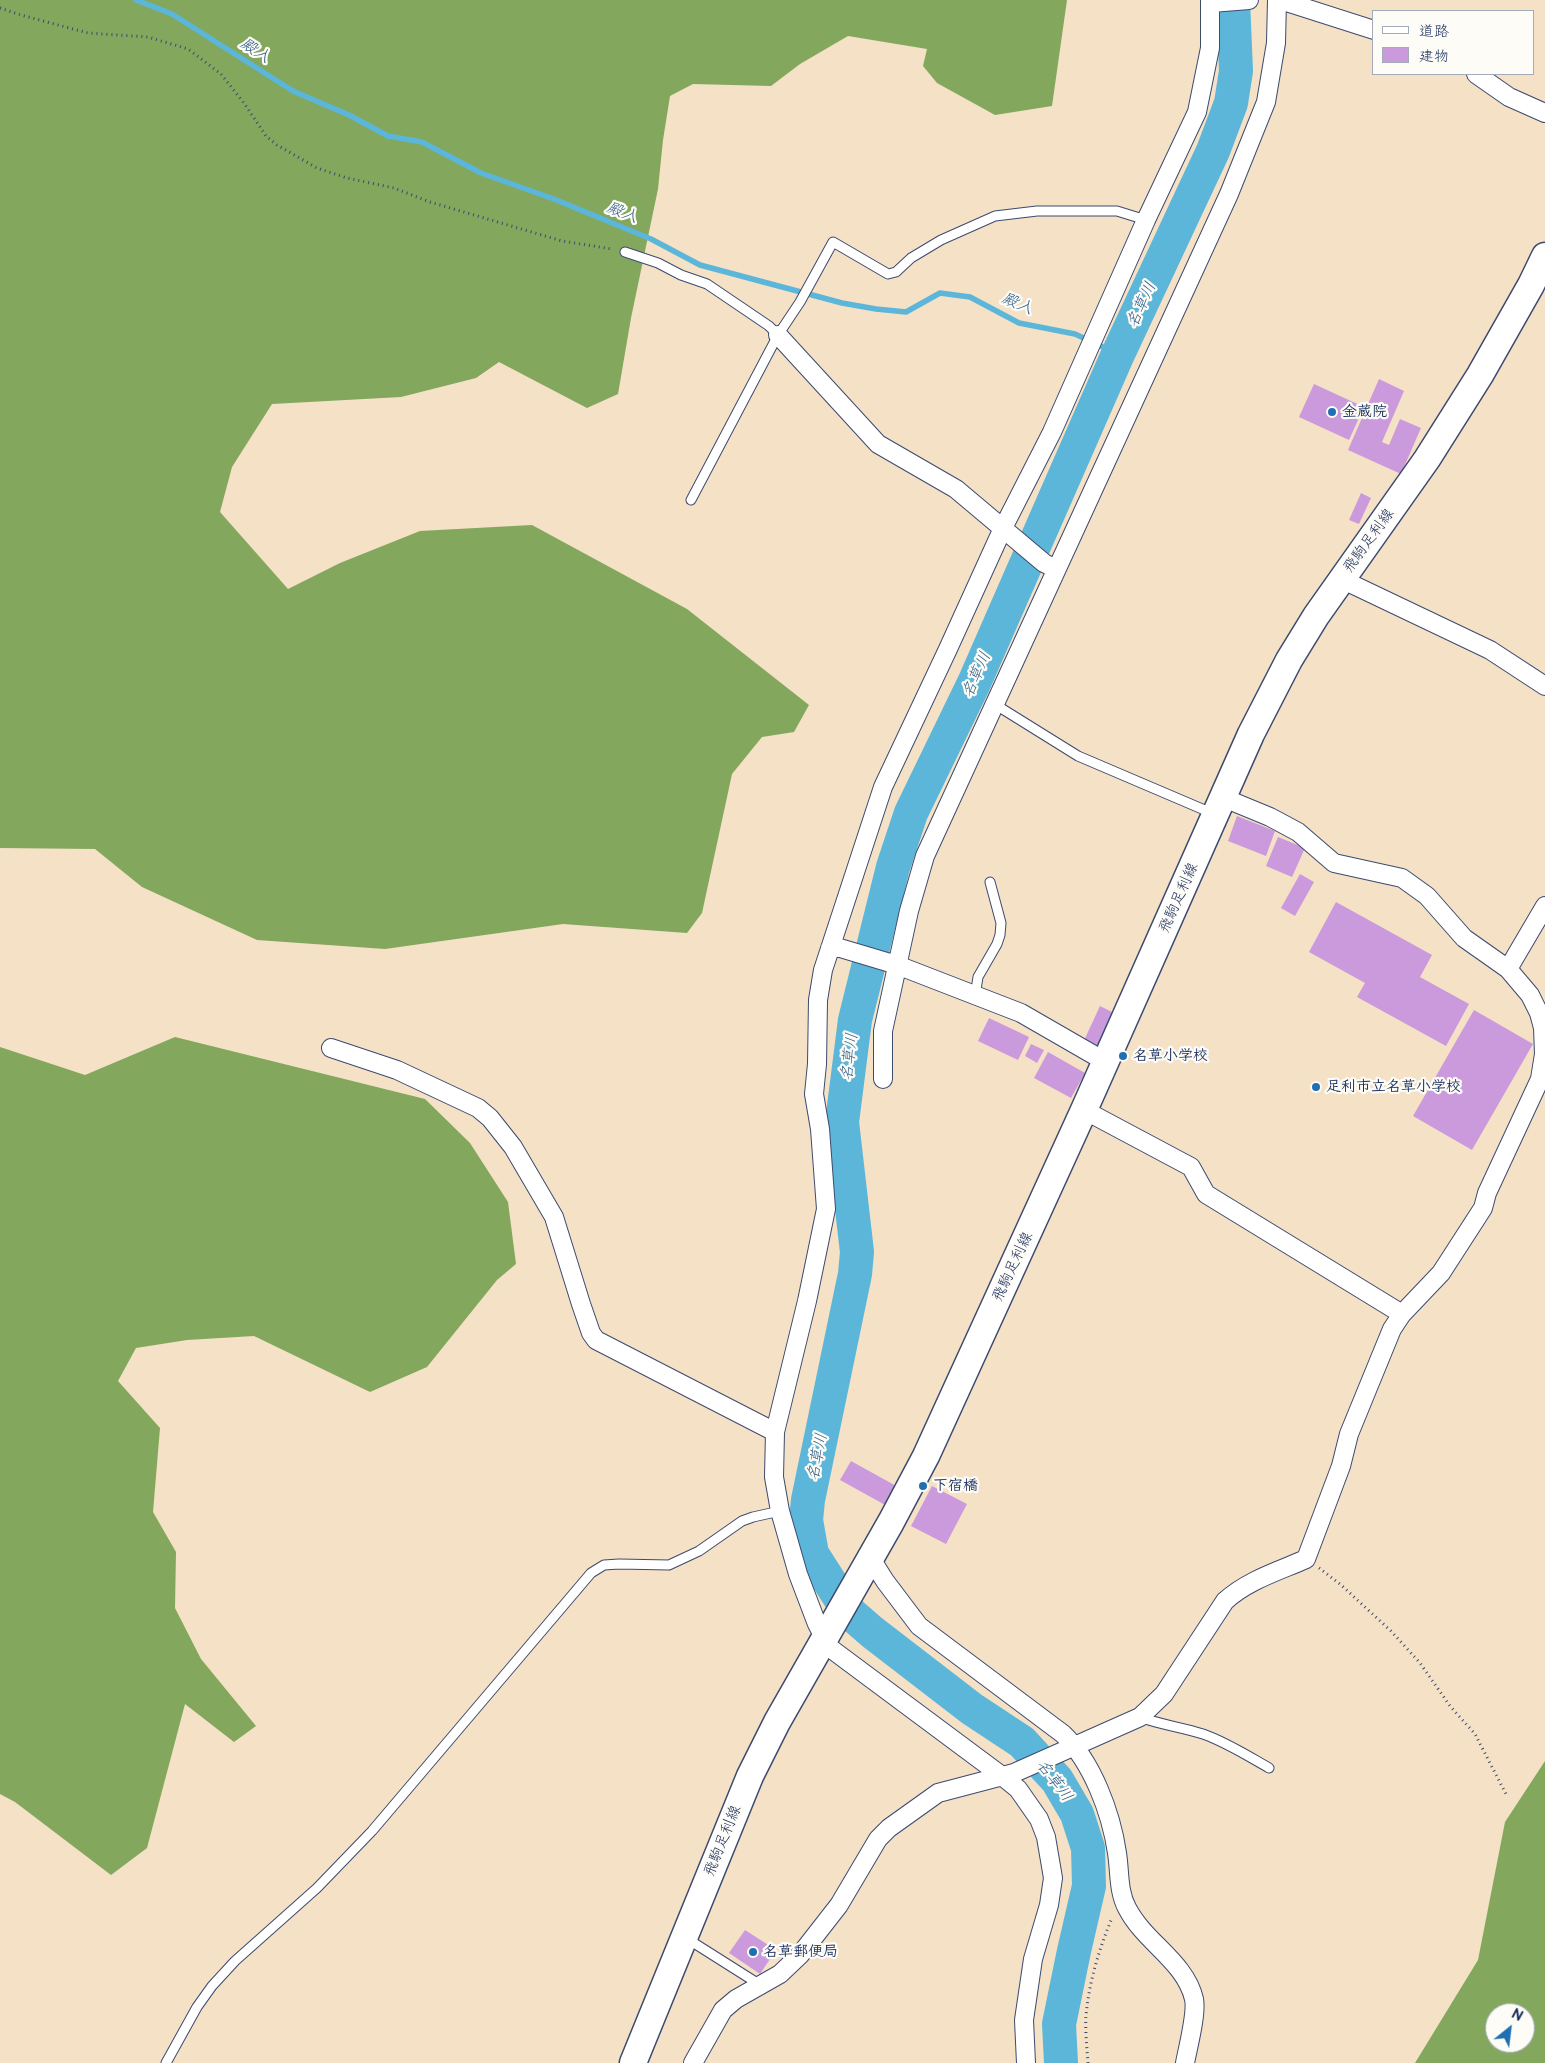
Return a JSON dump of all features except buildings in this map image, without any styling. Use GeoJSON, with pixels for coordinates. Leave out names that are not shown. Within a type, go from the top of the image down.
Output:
{"type":"FeatureCollection","features":[{"type":"Feature","properties":{"kind":"main road","name":"飛駒足利線"},"geometry":{"type":"LineString","coordinates":[[867,1562],[926,1456],[1106,1062],[1251,734],[1275,686],[1341,579],[1449,426],[1508,327],[1545,256]]}},
{"type":"Feature","properties":{"kind":"main road"},"geometry":{"type":"LineString","coordinates":[[828,1633],[867,1562]]}},
{"type":"Feature","properties":{"kind":"main road","name":"飛駒足利線"},"geometry":{"type":"LineString","coordinates":[[633,2063],[750,1776],[777,1722],[828,1633]]}},
{"type":"Feature","properties":{"kind":"street"},"geometry":{"type":"LineString","coordinates":[[1026,2063],[1024,2020],[1033,1959],[1049,1905],[1053,1878],[1046,1837],[1039,1819],[1008,1775],[830,1648],[828,1633],[798,1574],[780,1511],[774,1477],[775,1432],[807,1301],[826,1209],[820,1129],[814,1094],[817,1064],[818,1000],[823,970],[835,948],[883,787],[948,649],[1009,532],[1146,220],[1197,112],[1210,48],[1212,2],[1250,0]]}},
{"type":"Feature","properties":{"kind":"street"},"geometry":{"type":"LineString","coordinates":[[883,1079],[882,1031],[892,964],[925,856],[956,785],[996,704],[1050,566],[1174,316],[1228,194],[1266,102],[1276,43],[1279,0],[1372,29]]}},
{"type":"Feature","properties":{"kind":"street"},"geometry":{"type":"LineString","coordinates":[[1477,75],[1508,97],[1545,113]]}},
{"type":"Feature","properties":{"kind":"street"},"geometry":{"type":"LineString","coordinates":[[778,335],[878,444],[956,489],[1050,566]]}},
{"type":"Feature","properties":{"kind":"street"},"geometry":{"type":"LineString","coordinates":[[1341,579],[1490,650],[1545,686]]}},
{"type":"Feature","properties":{"kind":"street"},"geometry":{"type":"LineString","coordinates":[[693,2063],[723,2010],[736,1999],[780,1974],[800,1955],[839,1905],[878,1839],[889,1828],[938,1793],[1008,1775],[1140,1717],[1164,1694],[1225,1601],[1236,1591],[1251,1583],[1306,1558],[1341,1466],[1349,1434],[1392,1329],[1402,1314],[1441,1273],[1478,1217],[1540,1079],[1544,1054],[1543,1028],[1539,1012],[1530,995],[1508,969],[1464,938],[1427,896],[1402,878],[1334,863],[1298,832],[1270,817],[1220,806]]}},
{"type":"Feature","properties":{"kind":"street"},"geometry":{"type":"LineString","coordinates":[[1508,969],[1545,906]]}},
{"type":"Feature","properties":{"kind":"street"},"geometry":{"type":"LineString","coordinates":[[835,948],[892,964],[1021,1013],[1106,1062]]}},
{"type":"Feature","properties":{"kind":"street"},"geometry":{"type":"LineString","coordinates":[[331,1048],[397,1070],[478,1108],[490,1118],[513,1148],[554,1217],[581,1304],[591,1333],[596,1340],[775,1432]]}},
{"type":"Feature","properties":{"kind":"street"},"geometry":{"type":"LineString","coordinates":[[1084,1110],[1192,1166],[1206,1194],[1402,1314]]}},
{"type":"Feature","properties":{"kind":"street"},"geometry":{"type":"LineString","coordinates":[[867,1562],[885,1581],[919,1626],[1062,1734],[1068,1749],[1090,1768],[1113,1830],[1122,1897],[1136,1923],[1166,1957],[1180,1968],[1188,1980],[1194,2002],[1185,2063]]}},
{"type":"Feature","properties":{"kind":"lane"},"geometry":{"type":"LineString","coordinates":[[691,500],[778,335],[800,302],[833,242],[888,274],[896,272],[911,258],[941,240],[995,216],[1037,211],[1117,211],[1146,220]]}},
{"type":"Feature","properties":{"kind":"lane"},"geometry":{"type":"LineString","coordinates":[[625,252],[658,263],[682,275],[707,284],[769,326],[778,335]]}},
{"type":"Feature","properties":{"kind":"lane"},"geometry":{"type":"LineString","coordinates":[[996,704],[1078,756],[1220,806]]}},
{"type":"Feature","properties":{"kind":"lane"},"geometry":{"type":"LineString","coordinates":[[975,996],[978,977],[997,944],[1000,935],[1001,924],[990,882]]}},
{"type":"Feature","properties":{"kind":"lane"},"geometry":{"type":"LineString","coordinates":[[166,2063],[197,2007],[212,1986],[235,1961],[318,1888],[372,1831],[591,1573],[604,1565],[669,1565],[699,1551],[742,1521],[780,1511]]}},
{"type":"Feature","properties":{"kind":"lane"},"geometry":{"type":"LineString","coordinates":[[1140,1717],[1156,1724],[1206,1735],[1269,1768]]}},
{"type":"Feature","properties":{"kind":"lane"},"geometry":{"type":"LineString","coordinates":[[684,1937],[754,1981],[757,1987]]}},
{"type":"Feature","properties":{"kind":"path"},"geometry":{"type":"LineString","coordinates":[[0,8],[88,32],[148,37],[188,50],[221,74],[244,103],[266,136],[277,145],[317,168],[347,178],[394,188],[430,202],[562,241],[625,252]]}},
{"type":"Feature","properties":{"kind":"path"},"geometry":{"type":"LineString","coordinates":[[1306,1558],[1340,1584],[1391,1631],[1420,1662],[1450,1706],[1475,1734],[1508,1796]]}},
{"type":"Feature","properties":{"kind":"path"},"geometry":{"type":"LineString","coordinates":[[1088,2063],[1086,2018],[1090,1988],[1096,1962],[1122,1897]]}},
{"type":"Feature","properties":{"kind":"green space"},"geometry":{"type":"Polygon","coordinates":[[[0,0],[1067,0],[1052,106],[995,115],[937,83],[923,66],[927,49],[848,36],[800,64],[771,86],[693,84],[670,96],[658,189],[631,318],[618,394],[587,408],[499,362],[476,378],[401,397],[272,404],[232,467],[220,512],[288,589],[340,563],[420,531],[532,525],[687,609],[809,705],[794,732],[762,737],[732,774],[702,913],[687,933],[563,924],[385,949],[257,940],[142,887],[95,849],[0,848],[0,0]]]}},
{"type":"Feature","properties":{"kind":"green space"},"geometry":{"type":"Polygon","coordinates":[[[175,1037],[425,1099],[470,1143],[508,1202],[516,1264],[497,1280],[427,1367],[370,1392],[254,1336],[187,1340],[136,1348],[118,1381],[160,1428],[153,1512],[176,1552],[175,1608],[201,1659],[256,1726],[234,1742],[185,1704],[147,1848],[111,1875],[15,1802],[0,1794],[0,1047],[85,1075],[175,1037]]]}},
{"type":"Feature","properties":{"kind":"green space"},"geometry":{"type":"Polygon","coordinates":[[[1545,1761],[1545,2063],[1415,2063],[1478,1960],[1505,1822],[1545,1761]]]}},
{"type":"Feature","properties":{"kind":"waterway","name":"殿入"},"geometry":{"type":"LineString","coordinates":[[136,0],[172,14],[293,91],[349,115],[388,136],[422,142],[481,173],[554,199],[651,239],[700,265],[842,303],[876,309],[906,312],[940,293],[970,297],[1019,323],[1075,334],[1118,354]]}},
{"type":"Feature","properties":{"kind":"waterway","name":"名草川"},"geometry":{"type":"LineString","coordinates":[[1061,2063],[1059,2024],[1089,1886],[1088,1848],[1077,1814],[1057,1780],[1022,1742],[972,1709],[849,1612],[812,1554],[806,1520],[808,1500],[855,1274],[857,1252],[842,1122],[855,1020],[893,867],[911,813],[974,683],[1118,354],[1213,151],[1231,103],[1236,71],[1233,0]]}},
{"type":"Feature","properties":{"kind":"place","name":"金蔵院"},"geometry":{"type":"Point","coordinates":[1332,412]}},
{"type":"Feature","properties":{"kind":"place","name":"名草小学校"},"geometry":{"type":"Point","coordinates":[1123,1056]}},
{"type":"Feature","properties":{"kind":"place","name":"足利市立名草小学校"},"geometry":{"type":"Point","coordinates":[1316,1087]}},
{"type":"Feature","properties":{"kind":"place","name":"下宿橋"},"geometry":{"type":"Point","coordinates":[923,1486]}},
{"type":"Feature","properties":{"kind":"place","name":"名草郵便局"},"geometry":{"type":"Point","coordinates":[753,1952]}}]}
